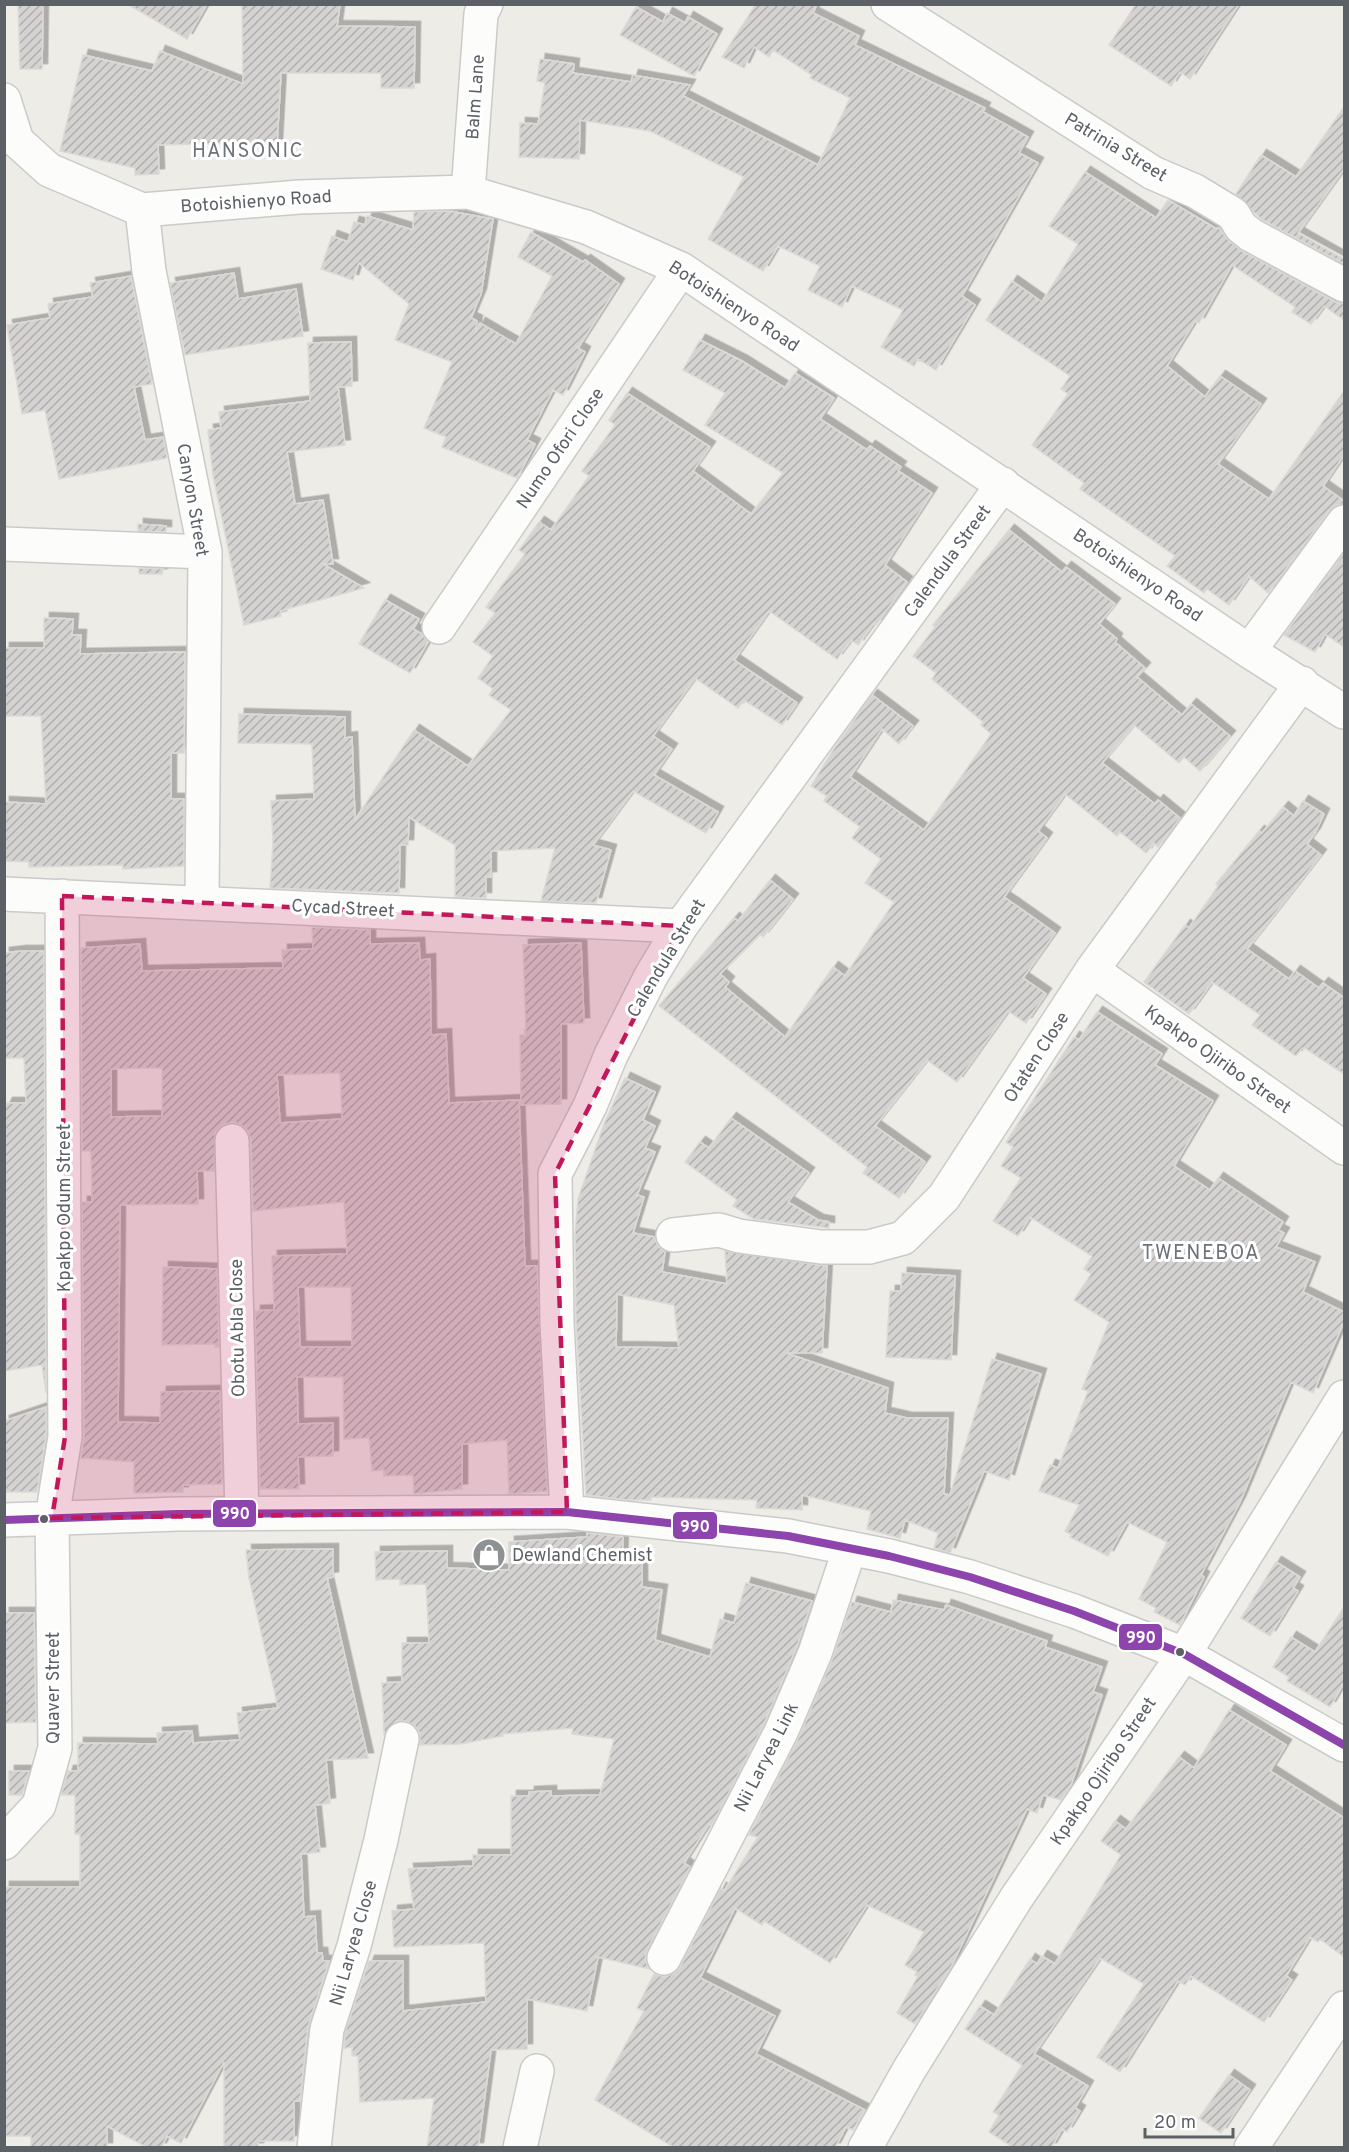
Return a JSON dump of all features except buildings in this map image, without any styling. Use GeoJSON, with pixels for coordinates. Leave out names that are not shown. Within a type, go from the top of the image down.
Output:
{"type":"FeatureCollection","features":[{"type":"Feature","properties":{"kind":"street","name":"Patrinia Street"},"geometry":{"type":"LineString","coordinates":[[888,4],[1153,172],[1195,191],[1211,203],[1233,214],[1241,227],[1251,235],[1344,285]]}},
{"type":"Feature","properties":{"kind":"street","name":"Balm Lane"},"geometry":{"type":"LineString","coordinates":[[468,192],[477,8]]}},
{"type":"Feature","properties":{"kind":"street","name":"Botoishienyo Road"},"geometry":{"type":"LineString","coordinates":[[4,89],[17,141],[49,170],[142,210],[299,197],[468,192],[586,226],[681,269],[1344,712]]}},
{"type":"Feature","properties":{"kind":"street","name":"Canyon Street"},"geometry":{"type":"LineString","coordinates":[[142,210],[149,271],[205,552],[202,902]]}},
{"type":"Feature","properties":{"kind":"street","name":"Numo Ofori Close"},"geometry":{"type":"LineString","coordinates":[[439,627],[681,269]]}},
{"type":"Feature","properties":{"kind":"street","name":"Calendula Street"},"geometry":{"type":"LineString","coordinates":[[567,1512],[557,1323],[555,1174],[641,996],[681,926],[1003,484]]}},
{"type":"Feature","properties":{"kind":"street"},"geometry":{"type":"LineString","coordinates":[[1250,651],[1344,522]]}},
{"type":"Feature","properties":{"kind":"street"},"geometry":{"type":"LineString","coordinates":[[4,544],[205,552]]}},
{"type":"Feature","properties":{"kind":"street","name":"Otaten Close"},"geometry":{"type":"LineString","coordinates":[[673,1235],[719,1230],[739,1236],[821,1247],[869,1247],[903,1238],[944,1197],[1092,970],[1302,683]]}},
{"type":"Feature","properties":{"kind":"street","name":"Cycad Street"},"geometry":{"type":"LineString","coordinates":[[4,894],[681,926]]}},
{"type":"Feature","properties":{"kind":"street","name":"Kpakpo Odum Street"},"geometry":{"type":"LineString","coordinates":[[52,1518],[65,1437],[62,896]]}},
{"type":"Feature","properties":{"kind":"street","name":"Kpakpo Ojiribo Street"},"geometry":{"type":"LineString","coordinates":[[1092,970],[1344,1148]]}},
{"type":"Feature","properties":{"kind":"street","name":"Obotu Abla Close"},"geometry":{"type":"LineString","coordinates":[[232,1141],[242,1514]]}},
{"type":"Feature","properties":{"kind":"street","name":"Kpakpo Ojiribo Street"},"geometry":{"type":"LineString","coordinates":[[865,2148],[909,2070],[1017,1897],[1184,1654],[1344,1396]]}},
{"type":"Feature","properties":{"kind":"street"},"geometry":{"type":"LineString","coordinates":[[4,1520],[242,1514],[567,1512],[742,1529],[850,1548],[970,1576],[1074,1611],[1184,1654],[1344,1745]]}},
{"type":"Feature","properties":{"kind":"street","name":"Quaver Street"},"geometry":{"type":"LineString","coordinates":[[4,1844],[39,1805],[55,1748],[52,1518]]}},
{"type":"Feature","properties":{"kind":"street","name":"Nii Laryea Link"},"geometry":{"type":"LineString","coordinates":[[664,1958],[781,1732],[818,1645],[850,1548]]}},
{"type":"Feature","properties":{"kind":"street","name":"Nii Laryea Close"},"geometry":{"type":"LineString","coordinates":[[314,2148],[327,2029],[354,1946],[402,1739]]}},
{"type":"Feature","properties":{"kind":"street"},"geometry":{"type":"LineString","coordinates":[[1251,2148],[1344,2008]]}},
{"type":"Feature","properties":{"kind":"street"},"geometry":{"type":"LineString","coordinates":[[520,2148],[537,2071]]}},
{"type":"Feature","properties":{"kind":"highlighted area"},"geometry":{"type":"Polygon","coordinates":[[[62,896],[681,926],[555,1174],[567,1512],[52,1518],[65,1437],[62,896]]]}},
{"type":"Feature","properties":{"kind":"transit line","name":"990"},"geometry":{"type":"LineString","coordinates":[[4,1520],[178,1514],[567,1512],[788,1536],[889,1556],[970,1577],[1074,1611],[1184,1654],[1344,1745]]}},
{"type":"Feature","properties":{"kind":"place","name":"Dewland Chemist"},"geometry":{"type":"Point","coordinates":[489,1555]}},
{"type":"Feature","properties":{"kind":"district","name":"HANSONIC"},"geometry":{"type":"Point","coordinates":[248,150]}},
{"type":"Feature","properties":{"kind":"district","name":"TWENEBOA"},"geometry":{"type":"Point","coordinates":[1201,1252]}}]}
